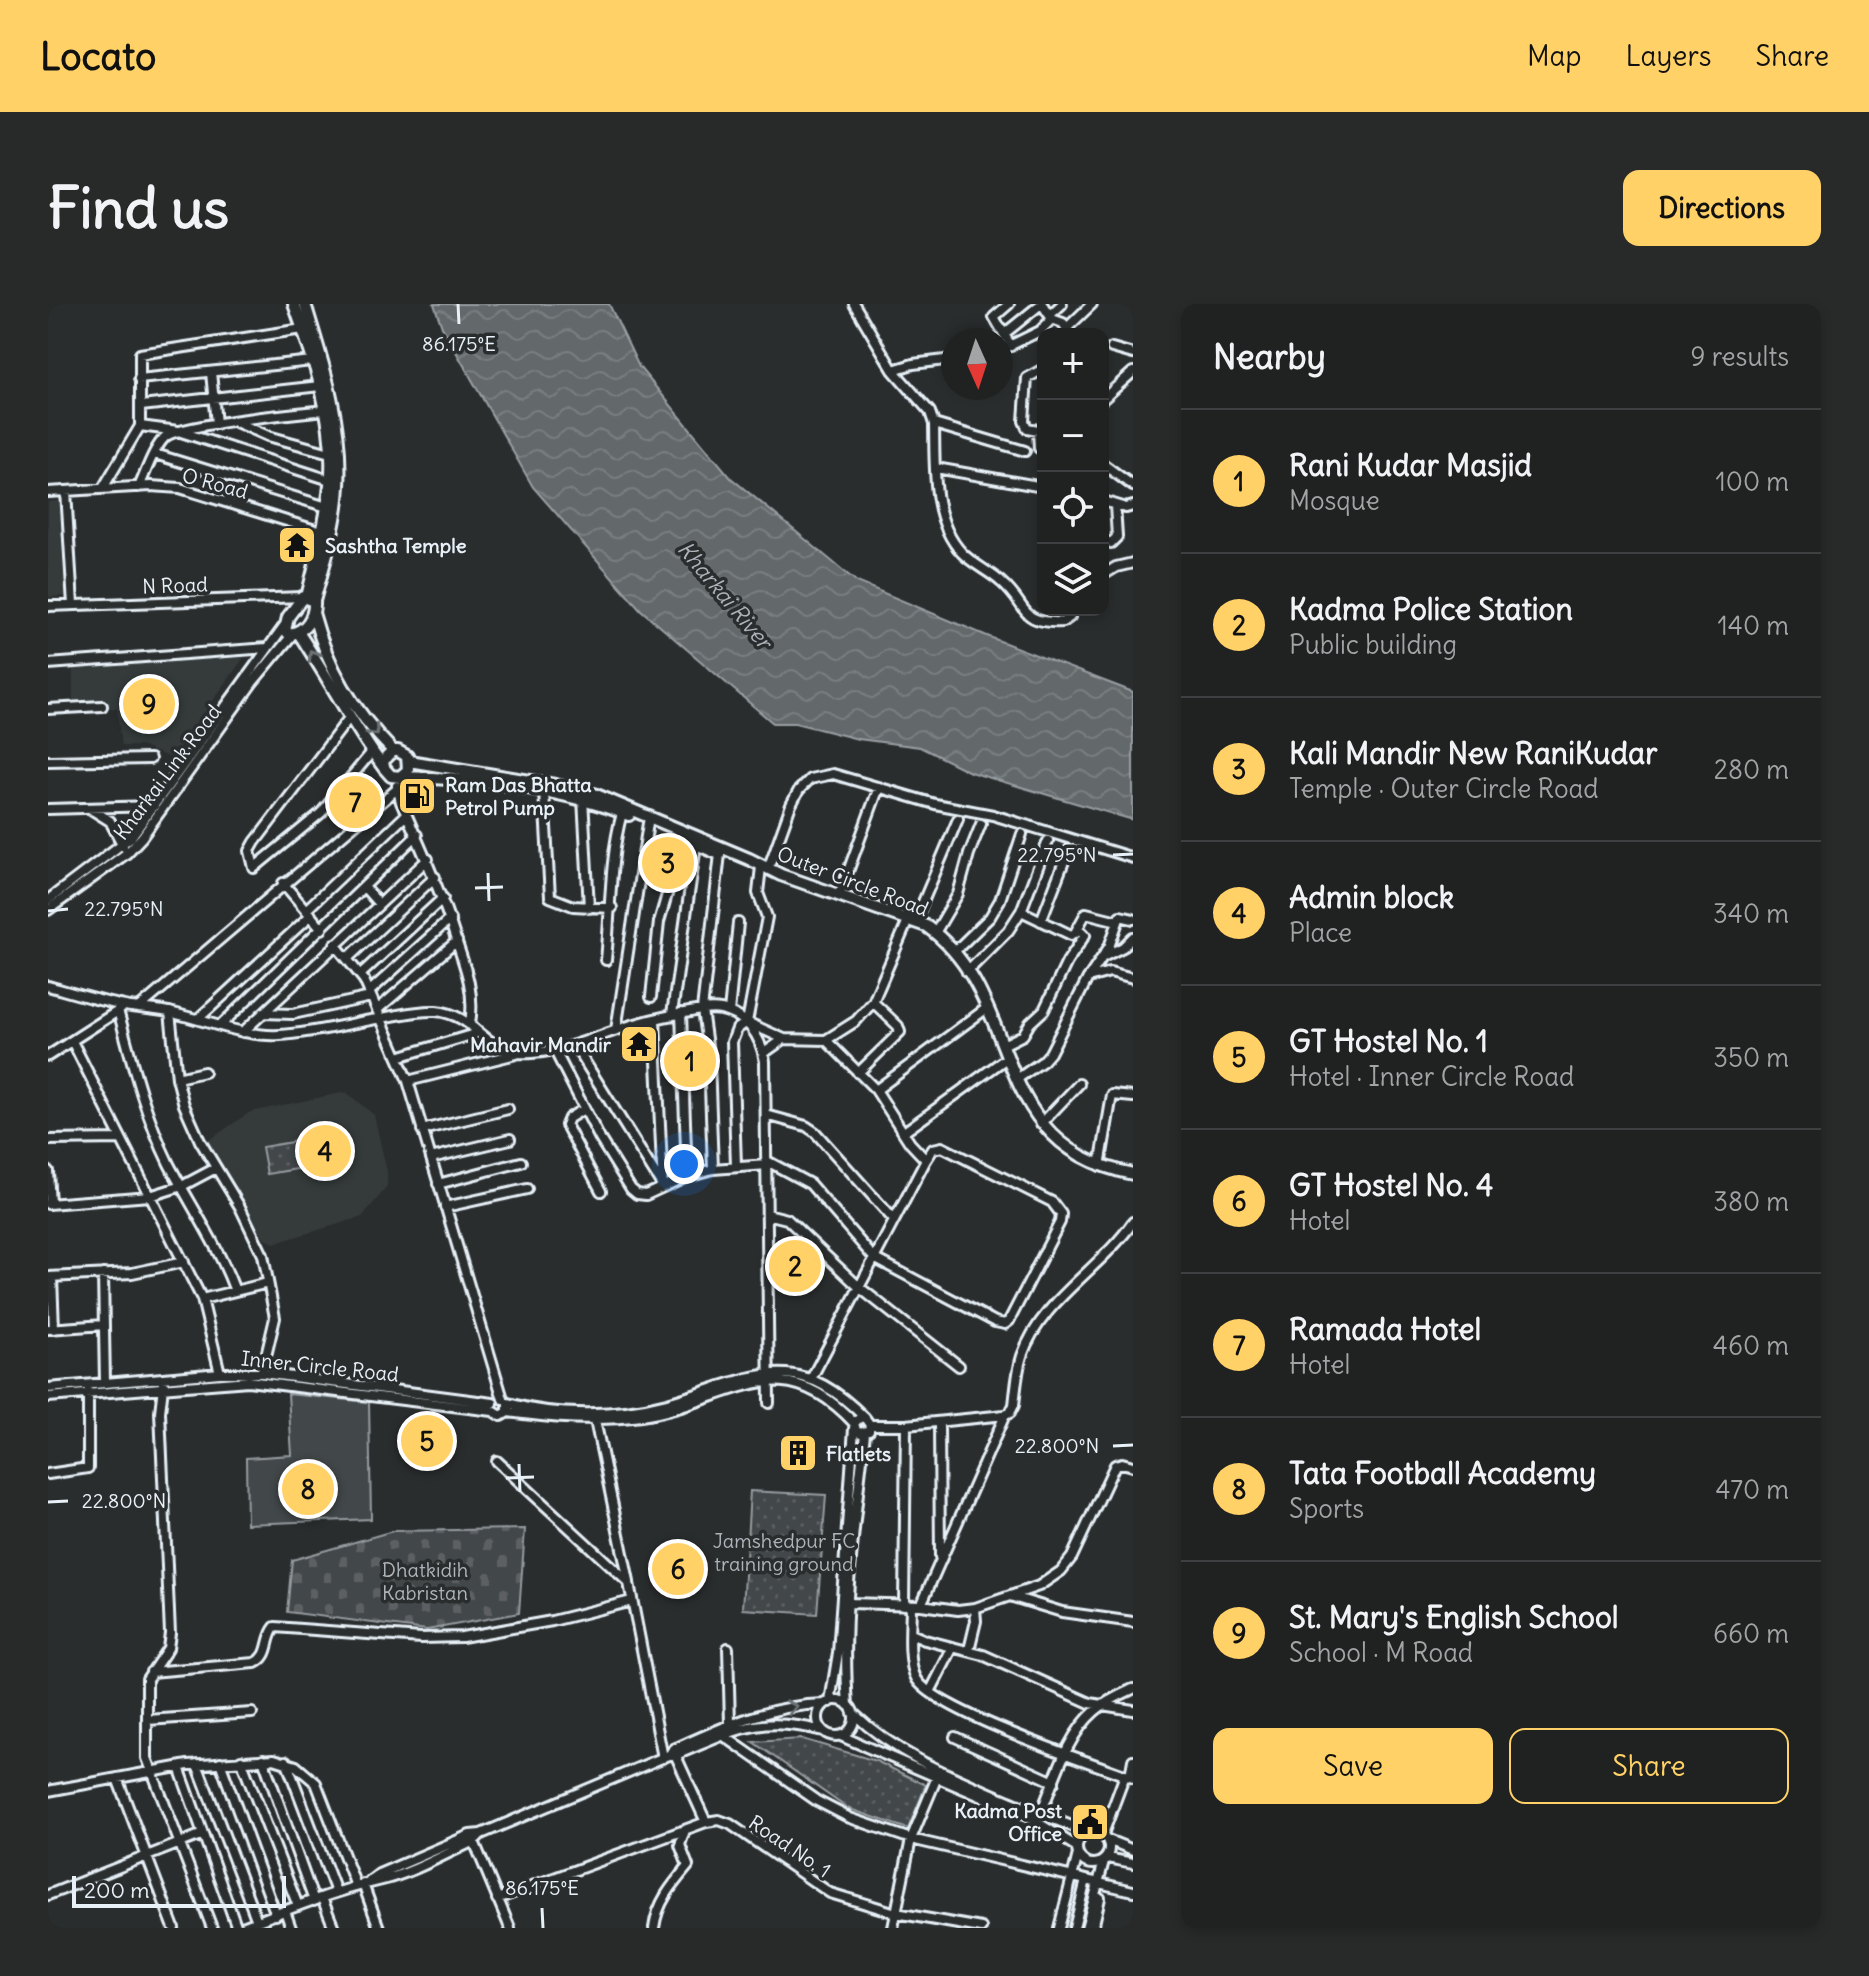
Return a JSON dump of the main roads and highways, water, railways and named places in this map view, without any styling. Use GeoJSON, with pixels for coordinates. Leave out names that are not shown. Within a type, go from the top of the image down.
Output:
{"type":"FeatureCollection","features":[{"type":"Feature","properties":{"kind":"main road"},"geometry":{"type":"LineString","coordinates":[[294,304],[320,386],[330,453],[327,507],[308,598],[321,639],[353,706],[393,751],[403,753],[409,761],[408,770],[398,781]]}},
{"type":"Feature","properties":{"kind":"main road"},"geometry":{"type":"LineString","coordinates":[[305,304],[337,427],[339,488],[335,521],[308,598],[292,610],[292,631],[327,676],[371,753],[386,773],[398,781],[463,778],[583,798],[627,811]]}},
{"type":"Feature","properties":{"kind":"main road"},"geometry":{"type":"LineString","coordinates":[[292,631],[313,613]]}},
{"type":"Feature","properties":{"kind":"main road"},"geometry":{"type":"LineString","coordinates":[[384,768],[383,761],[393,751]]}},
{"type":"Feature","properties":{"kind":"main road"},"geometry":{"type":"LineString","coordinates":[[409,761],[576,789],[696,845],[765,868]]}},
{"type":"Feature","properties":{"kind":"main road","name":"Outer Circle Road"},"geometry":{"type":"LineString","coordinates":[[627,811],[765,868],[912,919],[935,933],[954,952],[987,1008],[1017,1079],[1041,1124],[1071,1151],[1090,1163],[1133,1174]]}},
{"type":"Feature","properties":{"kind":"water","name":"Kharkai River"},"geometry":{"type":"Polygon","coordinates":[[[434,304],[609,304],[639,367],[731,478],[857,582],[1133,692],[1133,820],[970,772],[920,747],[858,739],[795,723],[773,723],[641,610],[533,487],[442,327],[434,304]]]}},
{"type":"Feature","properties":{"kind":"place","name":"Sashtha Temple"},"geometry":{"type":"Point","coordinates":[297,545]}},
{"type":"Feature","properties":{"kind":"place","name":"St. Mary's English School"},"geometry":{"type":"Point","coordinates":[149,704]}},
{"type":"Feature","properties":{"kind":"place","name":"Ram Das Bhatta Petrol Pump"},"geometry":{"type":"Point","coordinates":[417,796]}},
{"type":"Feature","properties":{"kind":"place","name":"Ramada Hotel"},"geometry":{"type":"Point","coordinates":[355,802]}},
{"type":"Feature","properties":{"kind":"place","name":"Kali Mandir New RaniKudar"},"geometry":{"type":"Point","coordinates":[668,863]}},
{"type":"Feature","properties":{"kind":"place","name":"Mahavir Mandir"},"geometry":{"type":"Point","coordinates":[639,1044]}},
{"type":"Feature","properties":{"kind":"place","name":"Rani Kudar Masjid"},"geometry":{"type":"Point","coordinates":[690,1061]}},
{"type":"Feature","properties":{"kind":"place","name":"Admin block"},"geometry":{"type":"Point","coordinates":[325,1151]}},
{"type":"Feature","properties":{"kind":"place","name":"Kadma Police Station"},"geometry":{"type":"Point","coordinates":[795,1266]}},
{"type":"Feature","properties":{"kind":"place","name":"GT Hostel No. 1"},"geometry":{"type":"Point","coordinates":[427,1441]}},
{"type":"Feature","properties":{"kind":"place","name":"Flatlets"},"geometry":{"type":"Point","coordinates":[798,1453]}},
{"type":"Feature","properties":{"kind":"place","name":"Tata Football Academy"},"geometry":{"type":"Point","coordinates":[308,1489]}},
{"type":"Feature","properties":{"kind":"place","name":"GT Hostel No. 4"},"geometry":{"type":"Point","coordinates":[678,1569]}},
{"type":"Feature","properties":{"kind":"place","name":"Kadma Post Office"},"geometry":{"type":"Point","coordinates":[1090,1822]}},
{"type":"Feature","properties":{"kind":"park label","name":"Jamshedpur FC training ground"},"geometry":{"type":"Point","coordinates":[784,1552]}},
{"type":"Feature","properties":{"kind":"park label","name":"Dhatkidih Kabristan"},"geometry":{"type":"Point","coordinates":[425,1580]}}]}
